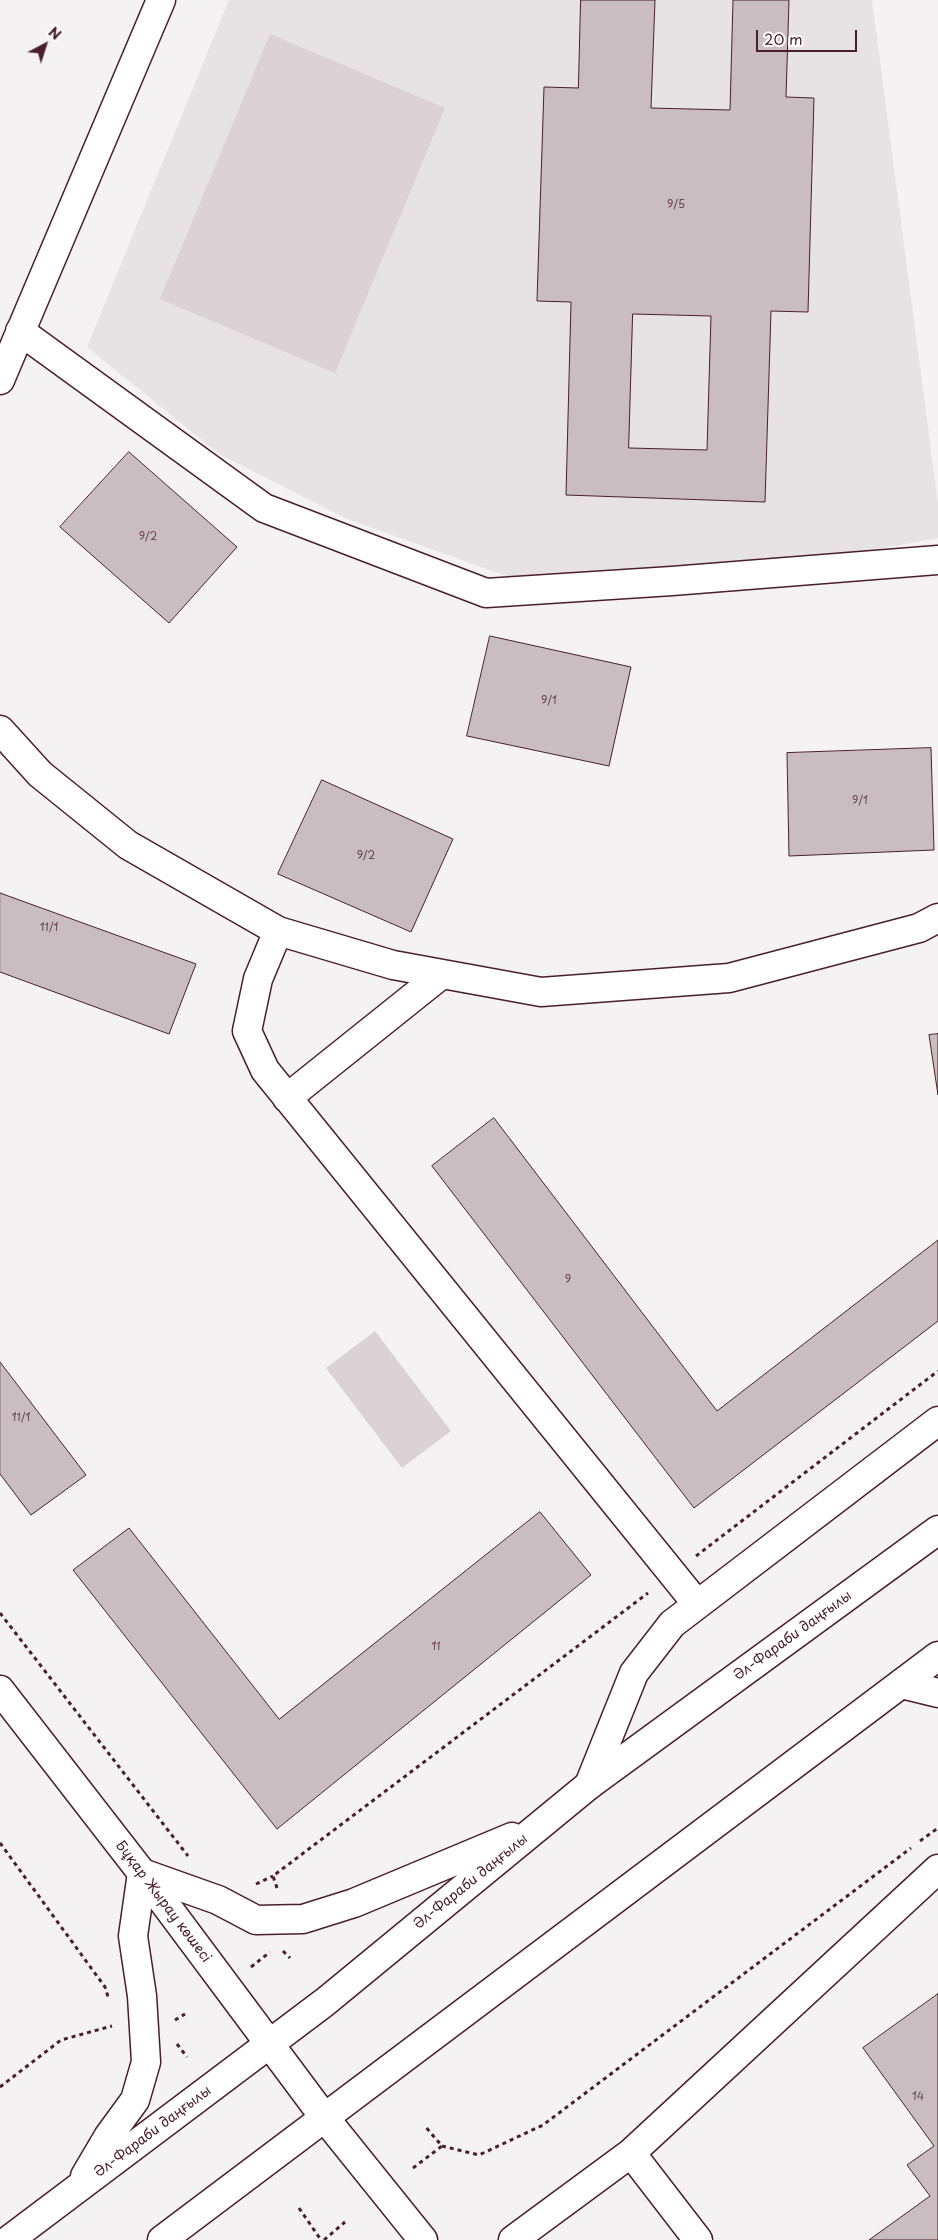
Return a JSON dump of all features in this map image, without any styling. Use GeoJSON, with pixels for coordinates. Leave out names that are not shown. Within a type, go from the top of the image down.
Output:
{"type":"FeatureCollection","features":[{"type":"Feature","properties":{"kind":"main road"},"geometry":{"type":"LineString","coordinates":[[0,380],[161,0]]}},
{"type":"Feature","properties":{"kind":"main road"},"geometry":{"type":"LineString","coordinates":[[20,331],[264,508],[486,592],[672,581],[938,560]]}},
{"type":"Feature","properties":{"kind":"main road"},"geometry":{"type":"LineString","coordinates":[[0,730],[40,774],[128,845],[278,931],[392,964],[540,992],[729,978],[919,928],[938,918]]}},
{"type":"Feature","properties":{"kind":"main road"},"geometry":{"type":"LineString","coordinates":[[278,931],[258,979],[247,1031],[265,1070],[697,1604]]}},
{"type":"Feature","properties":{"kind":"main road"},"geometry":{"type":"LineString","coordinates":[[288,1098],[442,974]]}},
{"type":"Feature","properties":{"kind":"main road"},"geometry":{"type":"LineString","coordinates":[[589,1785],[634,1672],[672,1624],[938,1422]]}},
{"type":"Feature","properties":{"kind":"main road","name":"Әл-Фараби даңғылы"},"geometry":{"type":"LineString","coordinates":[[9,2240],[333,1996],[589,1785],[938,1530]]}},
{"type":"Feature","properties":{"kind":"main road"},"geometry":{"type":"LineString","coordinates":[[162,2240],[938,1656]]}},
{"type":"Feature","properties":{"kind":"main road"},"geometry":{"type":"LineString","coordinates":[[901,1684],[938,1694]]}},
{"type":"Feature","properties":{"kind":"main road","name":"Бұқар Жырау көшесі"},"geometry":{"type":"LineString","coordinates":[[0,1690],[142,1873],[324,2117],[424,2240]]}},
{"type":"Feature","properties":{"kind":"main road"},"geometry":{"type":"LineString","coordinates":[[77,2188],[108,2137],[135,2100],[146,2062],[142,1996],[133,1936],[142,1873],[218,1900],[278,1933],[303,1918],[354,1902],[540,1826]]}},
{"type":"Feature","properties":{"kind":"main road"},"geometry":{"type":"LineString","coordinates":[[513,2240],[631,2153],[938,1869]]}},
{"type":"Feature","properties":{"kind":"main road"},"geometry":{"type":"LineString","coordinates":[[631,2153],[698,2240]]}},
{"type":"Feature","properties":{"kind":"path"},"geometry":{"type":"LineString","coordinates":[[253,1886],[273,1876],[938,1371]]}},
{"type":"Feature","properties":{"kind":"path"},"geometry":{"type":"LineString","coordinates":[[0,1613],[190,1859]]}},
{"type":"Feature","properties":{"kind":"path"},"geometry":{"type":"LineString","coordinates":[[424,2125],[442,2146],[478,2155],[543,2125],[938,1828]]}},
{"type":"Feature","properties":{"kind":"path"},"geometry":{"type":"LineString","coordinates":[[0,1842],[105,1987],[110,2006]]}},
{"type":"Feature","properties":{"kind":"path"},"geometry":{"type":"LineString","coordinates":[[273,1876],[280,1896],[278,1933],[290,1958]]}},
{"type":"Feature","properties":{"kind":"path"},"geometry":{"type":"LineString","coordinates":[[248,1968],[278,1933]]}},
{"type":"Feature","properties":{"kind":"path"},"geometry":{"type":"LineString","coordinates":[[0,2087],[61,2040],[116,2025],[144,2029]]}},
{"type":"Feature","properties":{"kind":"path"},"geometry":{"type":"LineString","coordinates":[[413,2168],[442,2146]]}},
{"type":"Feature","properties":{"kind":"path"},"geometry":{"type":"LineString","coordinates":[[299,2208],[323,2240],[345,2222]]}},
{"type":"Feature","properties":{"kind":"shaded area"},"geometry":{"type":"Polygon","coordinates":[[[229,0],[872,0],[938,504],[938,538],[713,579],[534,586],[345,518],[219,454],[87,347],[229,0]]]}},
{"type":"Feature","properties":{"kind":"shaded area"},"geometry":{"type":"Polygon","coordinates":[[[270,34],[445,108],[335,373],[160,299],[270,34]]]}},
{"type":"Feature","properties":{"kind":"shaded area"},"geometry":{"type":"Polygon","coordinates":[[[375,1331],[451,1431],[402,1468],[326,1368],[375,1331]]]}},
{"type":"Feature","properties":{"kind":"building"},"geometry":{"type":"Polygon","coordinates":[[[581,0],[655,0],[651,108],[730,110],[733,0],[789,0],[786,97],[814,98],[808,312],[771,311],[765,502],[566,495],[571,302],[537,301],[544,87],[578,88],[581,0]],[[633,314],[629,448],[707,450],[711,316],[633,314]]]}},
{"type":"Feature","properties":{"kind":"building"},"geometry":{"type":"Polygon","coordinates":[[[129,452],[237,547],[169,623],[60,527],[129,452]]]}},
{"type":"Feature","properties":{"kind":"building"},"geometry":{"type":"Polygon","coordinates":[[[490,636],[631,667],[609,766],[467,736],[490,636]]]}},
{"type":"Feature","properties":{"kind":"building"},"geometry":{"type":"Polygon","coordinates":[[[931,748],[934,850],[789,856],[787,753],[931,748]]]}},
{"type":"Feature","properties":{"kind":"building"},"geometry":{"type":"Polygon","coordinates":[[[322,780],[453,839],[411,932],[278,874],[322,780]]]}},
{"type":"Feature","properties":{"kind":"building"},"geometry":{"type":"Polygon","coordinates":[[[0,893],[196,964],[169,1034],[0,972],[0,893]]]}},
{"type":"Feature","properties":{"kind":"building"},"geometry":{"type":"Polygon","coordinates":[[[938,1034],[938,1095],[929,1035],[938,1034]]]}},
{"type":"Feature","properties":{"kind":"building"},"geometry":{"type":"Polygon","coordinates":[[[494,1118],[717,1411],[938,1240],[938,1321],[694,1508],[432,1166],[494,1118]]]}},
{"type":"Feature","properties":{"kind":"building"},"geometry":{"type":"Polygon","coordinates":[[[0,1362],[86,1475],[31,1515],[0,1474],[0,1362]]]}},
{"type":"Feature","properties":{"kind":"building"},"geometry":{"type":"Polygon","coordinates":[[[540,1512],[591,1575],[277,1829],[73,1570],[129,1528],[279,1719],[540,1512]]]}},
{"type":"Feature","properties":{"kind":"building"},"geometry":{"type":"Polygon","coordinates":[[[938,1994],[938,2240],[869,2240],[930,2196],[907,2165],[934,2146],[863,2048],[938,1994]]]}}]}
